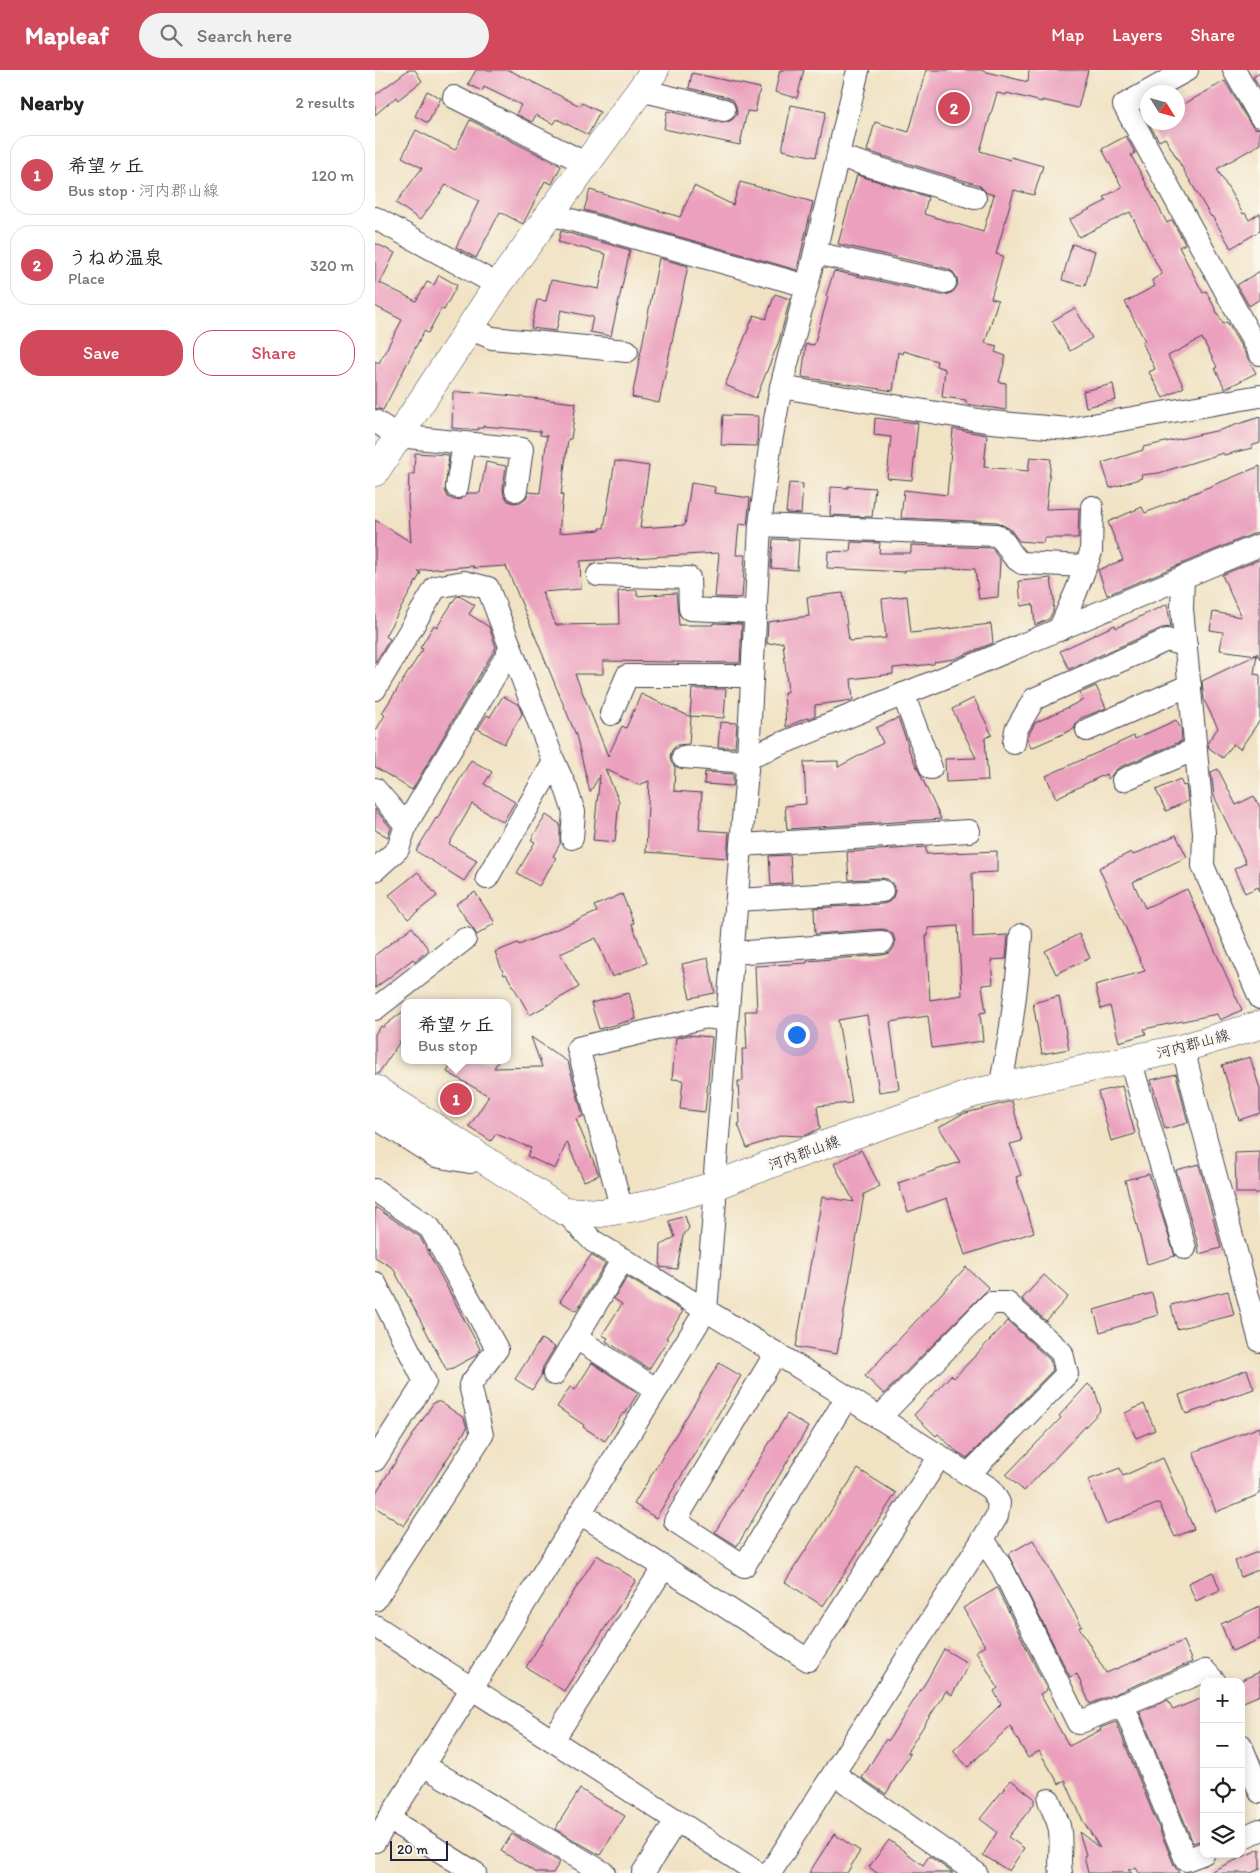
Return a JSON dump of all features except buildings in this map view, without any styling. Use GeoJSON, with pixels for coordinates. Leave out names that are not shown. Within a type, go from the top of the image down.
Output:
{"type":"FeatureCollection","features":[{"type":"Feature","properties":{"kind":"main road"},"geometry":{"type":"LineString","coordinates":[[375,472],[498,285],[647,80]]}},
{"type":"Feature","properties":{"kind":"main road","name":"河内郡山線"},"geometry":{"type":"LineString","coordinates":[[375,1089],[564,1211],[601,1213],[622,1210],[714,1186],[781,1160],[964,1096],[1183,1048],[1260,1025]]}},
{"type":"Feature","properties":{"kind":"street"},"geometry":{"type":"LineString","coordinates":[[375,1841],[472,1688],[705,1310],[748,756],[760,525],[769,448],[781,387],[858,70]]}},
{"type":"Feature","properties":{"kind":"street"},"geometry":{"type":"LineString","coordinates":[[1187,70],[1124,105],[1260,354]]}},
{"type":"Feature","properties":{"kind":"street"},"geometry":{"type":"LineString","coordinates":[[1234,70],[1260,116]]}},
{"type":"Feature","properties":{"kind":"street"},"geometry":{"type":"LineString","coordinates":[[647,80],[724,110]]}},
{"type":"Feature","properties":{"kind":"street"},"geometry":{"type":"LineString","coordinates":[[454,97],[587,164]]}},
{"type":"Feature","properties":{"kind":"street"},"geometry":{"type":"LineString","coordinates":[[838,156],[975,198]]}},
{"type":"Feature","properties":{"kind":"street"},"geometry":{"type":"LineString","coordinates":[[550,214],[807,286]]}},
{"type":"Feature","properties":{"kind":"street"},"geometry":{"type":"LineString","coordinates":[[375,218],[498,285]]}},
{"type":"Feature","properties":{"kind":"street"},"geometry":{"type":"LineString","coordinates":[[815,253],[945,282]]}},
{"type":"Feature","properties":{"kind":"street"},"geometry":{"type":"LineString","coordinates":[[469,328],[492,338],[627,351]]}},
{"type":"Feature","properties":{"kind":"street"},"geometry":{"type":"LineString","coordinates":[[781,387],[991,422],[1069,429],[1260,396]]}},
{"type":"Feature","properties":{"kind":"street"},"geometry":{"type":"LineString","coordinates":[[375,421],[399,436],[523,450],[516,490]]}},
{"type":"Feature","properties":{"kind":"street"},"geometry":{"type":"LineString","coordinates":[[457,487],[463,444]]}},
{"type":"Feature","properties":{"kind":"street"},"geometry":{"type":"LineString","coordinates":[[1059,630],[1091,552],[1092,507]]}},
{"type":"Feature","properties":{"kind":"street"},"geometry":{"type":"LineString","coordinates":[[760,525],[996,535],[1007,544],[1011,555],[1022,563],[1085,566]]}},
{"type":"Feature","properties":{"kind":"street"},"geometry":{"type":"LineString","coordinates":[[683,757],[735,761],[1260,547]]}},
{"type":"Feature","properties":{"kind":"street"},"geometry":{"type":"LineString","coordinates":[[598,576],[689,578],[690,609],[756,612]]}},
{"type":"Feature","properties":{"kind":"street"},"geometry":{"type":"LineString","coordinates":[[1183,577],[1182,609],[1204,834],[1203,866],[1260,998]]}},
{"type":"Feature","properties":{"kind":"street"},"geometry":{"type":"LineString","coordinates":[[375,688],[436,587],[464,582],[488,588],[575,812],[572,838]]}},
{"type":"Feature","properties":{"kind":"street"},"geometry":{"type":"LineString","coordinates":[[1014,743],[1016,730],[1034,699],[1167,640],[1186,646]]}},
{"type":"Feature","properties":{"kind":"street"},"geometry":{"type":"LineString","coordinates":[[375,870],[398,849],[406,825],[511,648]]}},
{"type":"Feature","properties":{"kind":"street"},"geometry":{"type":"LineString","coordinates":[[611,714],[627,676],[752,676]]}},
{"type":"Feature","properties":{"kind":"street"},"geometry":{"type":"LineString","coordinates":[[1087,730],[1190,685]]}},
{"type":"Feature","properties":{"kind":"street"},"geometry":{"type":"LineString","coordinates":[[903,694],[931,768]]}},
{"type":"Feature","properties":{"kind":"street"},"geometry":{"type":"LineString","coordinates":[[1123,780],[1196,749]]}},
{"type":"Feature","properties":{"kind":"street"},"geometry":{"type":"LineString","coordinates":[[487,878],[554,762]]}},
{"type":"Feature","properties":{"kind":"street"},"geometry":{"type":"LineString","coordinates":[[375,789],[406,825]]}},
{"type":"Feature","properties":{"kind":"street"},"geometry":{"type":"LineString","coordinates":[[741,845],[969,831]]}},
{"type":"Feature","properties":{"kind":"street"},"geometry":{"type":"LineString","coordinates":[[737,900],[882,891]]}},
{"type":"Feature","properties":{"kind":"street"},"geometry":{"type":"LineString","coordinates":[[1000,1088],[1008,1053],[1021,935]]}},
{"type":"Feature","properties":{"kind":"street"},"geometry":{"type":"LineString","coordinates":[[375,1009],[465,939]]}},
{"type":"Feature","properties":{"kind":"street"},"geometry":{"type":"LineString","coordinates":[[733,953],[882,942]]}},
{"type":"Feature","properties":{"kind":"street"},"geometry":{"type":"LineString","coordinates":[[622,1210],[577,1048],[706,1016],[727,1020]]}},
{"type":"Feature","properties":{"kind":"street"},"geometry":{"type":"LineString","coordinates":[[1183,1048],[1260,1341]]}},
{"type":"Feature","properties":{"kind":"street"},"geometry":{"type":"LineString","coordinates":[[1130,1060],[1185,1248]]}},
{"type":"Feature","properties":{"kind":"street"},"geometry":{"type":"LineString","coordinates":[[375,1114],[382,1122],[435,1156],[470,1162],[479,1156]]}},
{"type":"Feature","properties":{"kind":"street"},"geometry":{"type":"LineString","coordinates":[[375,1190],[430,1228],[497,1349],[470,1385],[482,1435],[375,1600]]}},
{"type":"Feature","properties":{"kind":"street"},"geometry":{"type":"LineString","coordinates":[[564,1211],[593,1241],[991,1488],[999,1503],[997,1516],[983,1539],[770,1873]]}},
{"type":"Feature","properties":{"kind":"street"},"geometry":{"type":"LineString","coordinates":[[554,1374],[623,1259]]}},
{"type":"Feature","properties":{"kind":"street"},"geometry":{"type":"LineString","coordinates":[[375,1283],[425,1382],[375,1460]]}},
{"type":"Feature","properties":{"kind":"street"},"geometry":{"type":"LineString","coordinates":[[879,1418],[991,1303],[1007,1302],[1062,1354],[1067,1374],[969,1474]]}},
{"type":"Feature","properties":{"kind":"street"},"geometry":{"type":"LineString","coordinates":[[576,1338],[657,1389]]}},
{"type":"Feature","properties":{"kind":"street"},"geometry":{"type":"LineString","coordinates":[[776,1353],[675,1521],[744,1566],[847,1397]]}},
{"type":"Feature","properties":{"kind":"street"},"geometry":{"type":"LineString","coordinates":[[580,1513],[808,1660],[939,1456]]}},
{"type":"Feature","properties":{"kind":"street"},"geometry":{"type":"LineString","coordinates":[[983,1539],[1002,1568],[1078,1723],[1205,1671],[1211,1678]]}},
{"type":"Feature","properties":{"kind":"street"},"geometry":{"type":"LineString","coordinates":[[553,1740],[665,1567]]}},
{"type":"Feature","properties":{"kind":"street"},"geometry":{"type":"LineString","coordinates":[[375,1626],[676,1821],[733,1866],[758,1873]]}},
{"type":"Feature","properties":{"kind":"street"},"geometry":{"type":"LineString","coordinates":[[1123,1704],[1186,1860],[1200,1855]]}},
{"type":"Feature","properties":{"kind":"street"},"geometry":{"type":"LineString","coordinates":[[1245,1755],[1260,1792]]}},
{"type":"Feature","properties":{"kind":"street"},"geometry":{"type":"LineString","coordinates":[[423,1765],[604,1873]]}},
{"type":"Feature","properties":{"kind":"street"},"geometry":{"type":"LineString","coordinates":[[834,1774],[971,1872]]}},
{"type":"Feature","properties":{"kind":"street"},"geometry":{"type":"LineString","coordinates":[[1049,1800],[1059,1825],[1061,1849],[1059,1864],[1061,1873]]}},
{"type":"Feature","properties":{"kind":"street"},"geometry":{"type":"LineString","coordinates":[[389,1820],[475,1873]]}},
{"type":"Feature","properties":{"kind":"street"},"geometry":{"type":"LineString","coordinates":[[643,1873],[676,1821]]}},
{"type":"Feature","properties":{"kind":"street"},"geometry":{"type":"LineString","coordinates":[[1245,1836],[1260,1830]]}},
{"type":"Feature","properties":{"kind":"place","name":"うねめ温泉"},"geometry":{"type":"Point","coordinates":[954,108]}},
{"type":"Feature","properties":{"kind":"place","name":"希望ヶ丘"},"geometry":{"type":"Point","coordinates":[456,1099]}}]}
